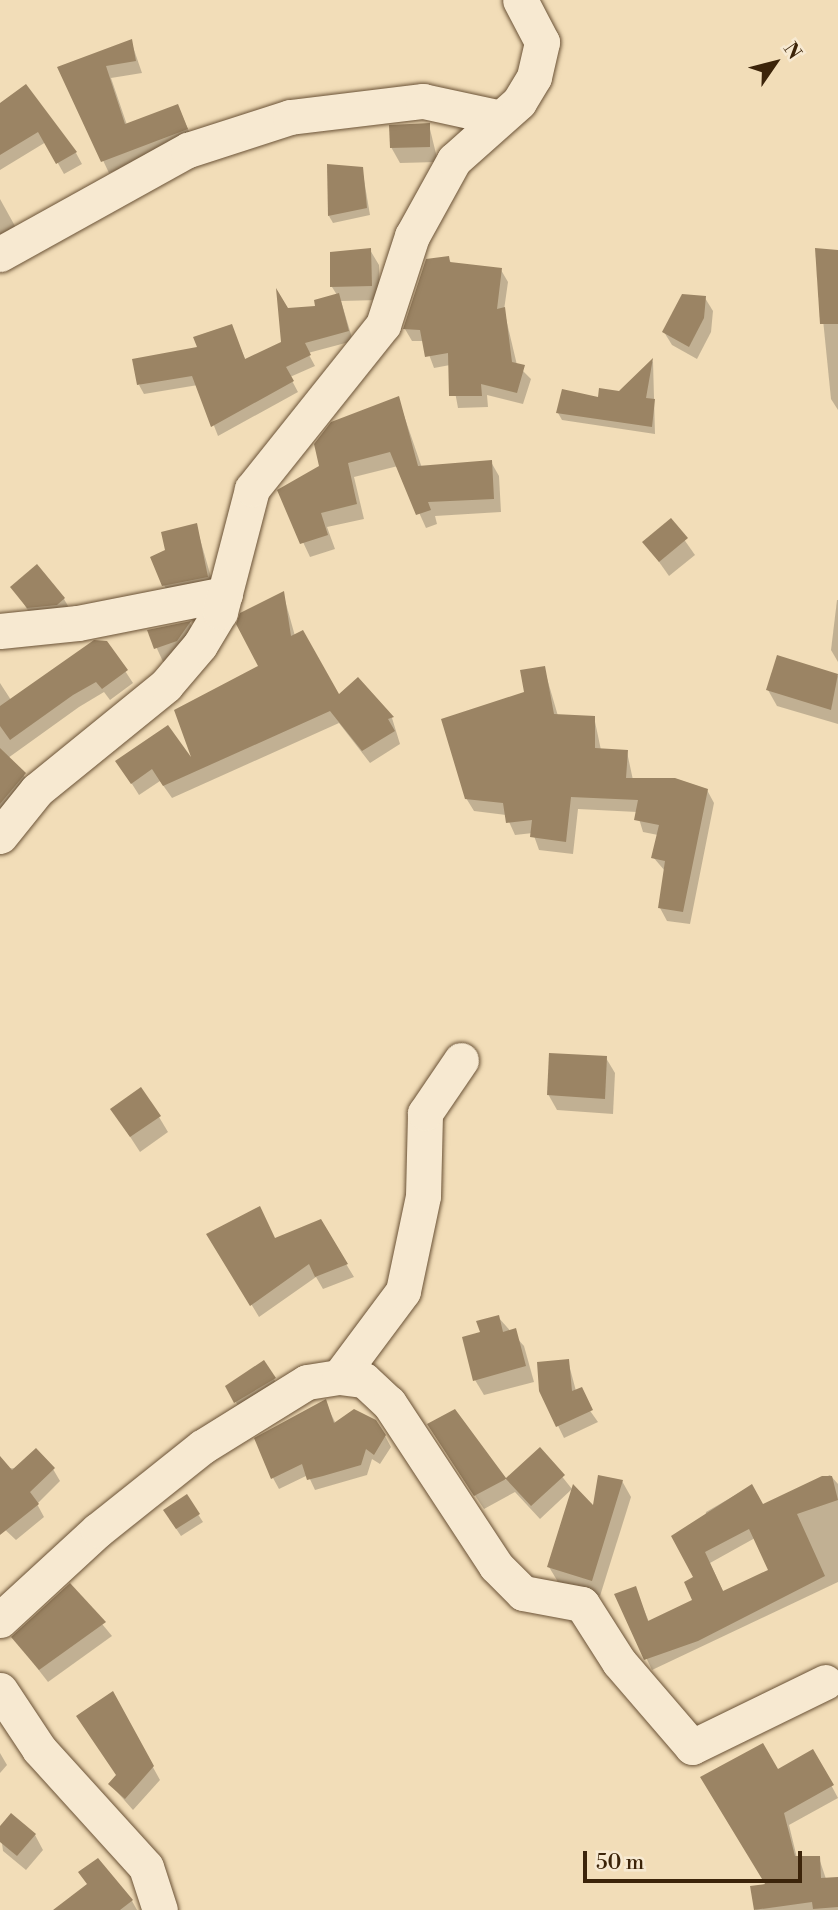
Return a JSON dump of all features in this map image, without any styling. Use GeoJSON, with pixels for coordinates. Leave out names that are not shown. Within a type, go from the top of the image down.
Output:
{"type":"FeatureCollection","features":[{"type":"Feature","properties":{"kind":"street"},"geometry":{"type":"LineString","coordinates":[[0,836],[37,790],[166,685],[200,645],[225,594],[252,489],[383,325],[428,207],[467,144],[524,94],[542,42],[520,0]]}},
{"type":"Feature","properties":{"kind":"street"},"geometry":{"type":"LineString","coordinates":[[0,254],[188,150],[290,117],[423,101],[497,117]]}},
{"type":"Feature","properties":{"kind":"street"},"geometry":{"type":"LineString","coordinates":[[0,631],[78,623],[225,594]]}},
{"type":"Feature","properties":{"kind":"street"},"geometry":{"type":"LineString","coordinates":[[339,1377],[403,1290],[423,1196],[425,1113],[461,1060]]}},
{"type":"Feature","properties":{"kind":"street"},"geometry":{"type":"LineString","coordinates":[[0,1620],[98,1530],[202,1447],[307,1382],[339,1377],[364,1380],[389,1403],[475,1536],[523,1593],[582,1604],[620,1662],[692,1747],[825,1682]]}},
{"type":"Feature","properties":{"kind":"street"},"geometry":{"type":"LineString","coordinates":[[0,1690],[39,1749],[146,1867],[160,1910]]}},
{"type":"Feature","properties":{"kind":"building"},"geometry":{"type":"Polygon","coordinates":[[[132,39],[136,61],[106,66],[125,124],[178,104],[188,129],[101,162],[57,67],[132,39]]]}},
{"type":"Feature","properties":{"kind":"building"},"geometry":{"type":"Polygon","coordinates":[[[26,84],[77,152],[56,164],[38,132],[0,155],[0,103],[26,84]]]}},
{"type":"Feature","properties":{"kind":"building"},"geometry":{"type":"Polygon","coordinates":[[[430,123],[430,147],[390,148],[389,125],[430,123]]]}},
{"type":"Feature","properties":{"kind":"building"},"geometry":{"type":"Polygon","coordinates":[[[327,164],[363,167],[367,208],[328,216],[327,164]]]}},
{"type":"Feature","properties":{"kind":"building"},"geometry":{"type":"Polygon","coordinates":[[[371,248],[372,286],[330,287],[330,252],[371,248]]]}},
{"type":"Feature","properties":{"kind":"building"},"geometry":{"type":"Polygon","coordinates":[[[815,248],[838,250],[838,324],[820,324],[815,248]]]}},
{"type":"Feature","properties":{"kind":"building"},"geometry":{"type":"Polygon","coordinates":[[[449,256],[450,262],[502,268],[497,309],[505,307],[512,362],[525,365],[517,393],[481,384],[482,396],[449,396],[448,353],[425,357],[420,330],[403,329],[426,259],[449,256]]]}},
{"type":"Feature","properties":{"kind":"building"},"geometry":{"type":"Polygon","coordinates":[[[276,288],[288,308],[315,306],[314,300],[339,293],[349,331],[305,343],[311,355],[286,367],[294,381],[211,427],[192,376],[137,385],[132,359],[197,347],[193,337],[232,324],[245,359],[281,342],[276,288]]]}},
{"type":"Feature","properties":{"kind":"building"},"geometry":{"type":"Polygon","coordinates":[[[682,294],[706,296],[704,318],[689,347],[662,332],[682,294]]]}},
{"type":"Feature","properties":{"kind":"building"},"geometry":{"type":"Polygon","coordinates":[[[653,358],[646,398],[655,399],[652,427],[556,413],[562,389],[598,397],[599,388],[619,391],[653,358]]]}},
{"type":"Feature","properties":{"kind":"building"},"geometry":{"type":"Polygon","coordinates":[[[399,396],[418,466],[492,460],[494,499],[428,502],[431,510],[416,515],[390,452],[348,463],[357,504],[321,513],[328,535],[300,544],[277,490],[319,466],[314,444],[331,422],[399,396]]]}},
{"type":"Feature","properties":{"kind":"building"},"geometry":{"type":"Polygon","coordinates":[[[671,518],[688,538],[659,562],[642,542],[671,518]]]}},
{"type":"Feature","properties":{"kind":"building"},"geometry":{"type":"Polygon","coordinates":[[[197,523],[208,577],[162,586],[150,557],[165,550],[161,532],[197,523]]]}},
{"type":"Feature","properties":{"kind":"building"},"geometry":{"type":"Polygon","coordinates":[[[37,564],[65,598],[57,605],[27,608],[10,587],[37,564]]]}},
{"type":"Feature","properties":{"kind":"building"},"geometry":{"type":"Polygon","coordinates":[[[284,591],[291,636],[303,630],[339,694],[358,677],[394,717],[388,719],[395,731],[362,751],[330,711],[163,786],[152,769],[131,784],[115,761],[168,725],[191,757],[174,710],[258,666],[236,624],[240,613],[284,591]]]}},
{"type":"Feature","properties":{"kind":"building"},"geometry":{"type":"Polygon","coordinates":[[[191,621],[177,641],[154,649],[147,630],[191,621]]]}},
{"type":"Feature","properties":{"kind":"building"},"geometry":{"type":"Polygon","coordinates":[[[94,640],[107,641],[128,670],[102,689],[96,682],[73,695],[10,740],[0,726],[0,706],[94,640]]]}},
{"type":"Feature","properties":{"kind":"building"},"geometry":{"type":"Polygon","coordinates":[[[777,655],[838,674],[831,710],[766,690],[777,655]]]}},
{"type":"Feature","properties":{"kind":"building"},"geometry":{"type":"Polygon","coordinates":[[[545,666],[554,714],[595,716],[595,748],[628,750],[626,778],[675,778],[708,789],[683,912],[658,908],[665,861],[651,858],[659,825],[634,820],[638,800],[571,797],[566,842],[530,837],[532,820],[506,823],[503,803],[465,799],[441,719],[524,692],[520,670],[545,666]]]}},
{"type":"Feature","properties":{"kind":"building"},"geometry":{"type":"Polygon","coordinates":[[[0,748],[26,773],[0,804],[0,748]]]}},
{"type":"Feature","properties":{"kind":"building"},"geometry":{"type":"Polygon","coordinates":[[[549,1053],[607,1056],[605,1099],[547,1095],[549,1053]]]}},
{"type":"Feature","properties":{"kind":"building"},"geometry":{"type":"Polygon","coordinates":[[[141,1087],[161,1116],[130,1137],[110,1109],[141,1087]]]}},
{"type":"Feature","properties":{"kind":"building"},"geometry":{"type":"Polygon","coordinates":[[[260,1206],[275,1238],[321,1219],[348,1264],[315,1277],[309,1264],[250,1306],[206,1234],[260,1206]]]}},
{"type":"Feature","properties":{"kind":"building"},"geometry":{"type":"Polygon","coordinates":[[[499,1315],[503,1332],[516,1328],[526,1366],[473,1381],[462,1337],[480,1332],[476,1321],[499,1315]]]}},
{"type":"Feature","properties":{"kind":"building"},"geometry":{"type":"Polygon","coordinates":[[[569,1359],[572,1391],[582,1387],[593,1410],[556,1427],[539,1391],[537,1362],[569,1359]]]}},
{"type":"Feature","properties":{"kind":"building"},"geometry":{"type":"Polygon","coordinates":[[[264,1360],[276,1378],[234,1403],[225,1386],[264,1360]]]}},
{"type":"Feature","properties":{"kind":"building"},"geometry":{"type":"Polygon","coordinates":[[[326,1399],[334,1423],[354,1409],[376,1420],[386,1435],[374,1455],[366,1449],[361,1465],[307,1480],[302,1464],[271,1479],[254,1438],[326,1399]]]}},
{"type":"Feature","properties":{"kind":"building"},"geometry":{"type":"Polygon","coordinates":[[[455,1409],[506,1478],[540,1447],[565,1475],[531,1506],[506,1479],[474,1496],[427,1424],[455,1409]]]}},
{"type":"Feature","properties":{"kind":"building"},"geometry":{"type":"Polygon","coordinates":[[[36,1448],[55,1468],[30,1492],[39,1504],[0,1535],[0,1456],[12,1470],[36,1448]]]}},
{"type":"Feature","properties":{"kind":"building"},"geometry":{"type":"Polygon","coordinates":[[[598,1475],[623,1480],[592,1581],[547,1567],[573,1484],[593,1505],[598,1475]]]}},
{"type":"Feature","properties":{"kind":"building"},"geometry":{"type":"Polygon","coordinates":[[[822,1476],[832,1476],[838,1500],[797,1514],[825,1576],[698,1641],[644,1660],[614,1594],[636,1586],[648,1621],[692,1600],[684,1582],[693,1577],[671,1536],[752,1484],[763,1504],[822,1476]],[[749,1529],[705,1552],[723,1591],[768,1570],[749,1529]]]}},
{"type":"Feature","properties":{"kind":"building"},"geometry":{"type":"Polygon","coordinates":[[[187,1494],[200,1514],[176,1529],[163,1510],[187,1494]]]}},
{"type":"Feature","properties":{"kind":"building"},"geometry":{"type":"Polygon","coordinates":[[[70,1583],[106,1622],[39,1670],[11,1637],[70,1583]]]}},
{"type":"Feature","properties":{"kind":"building"},"geometry":{"type":"Polygon","coordinates":[[[113,1691],[154,1766],[125,1799],[108,1784],[116,1775],[76,1716],[113,1691]]]}},
{"type":"Feature","properties":{"kind":"building"},"geometry":{"type":"Polygon","coordinates":[[[763,1743],[778,1769],[813,1749],[834,1785],[784,1813],[795,1856],[820,1856],[821,1878],[838,1877],[838,1907],[813,1909],[812,1902],[754,1910],[750,1886],[765,1884],[700,1777],[763,1743]]]}},
{"type":"Feature","properties":{"kind":"building"},"geometry":{"type":"Polygon","coordinates":[[[11,1813],[36,1834],[17,1856],[0,1842],[0,1826],[11,1813]]]}},
{"type":"Feature","properties":{"kind":"building"},"geometry":{"type":"Polygon","coordinates":[[[98,1858],[133,1900],[120,1910],[53,1910],[87,1884],[78,1872],[98,1858]]]}}]}
